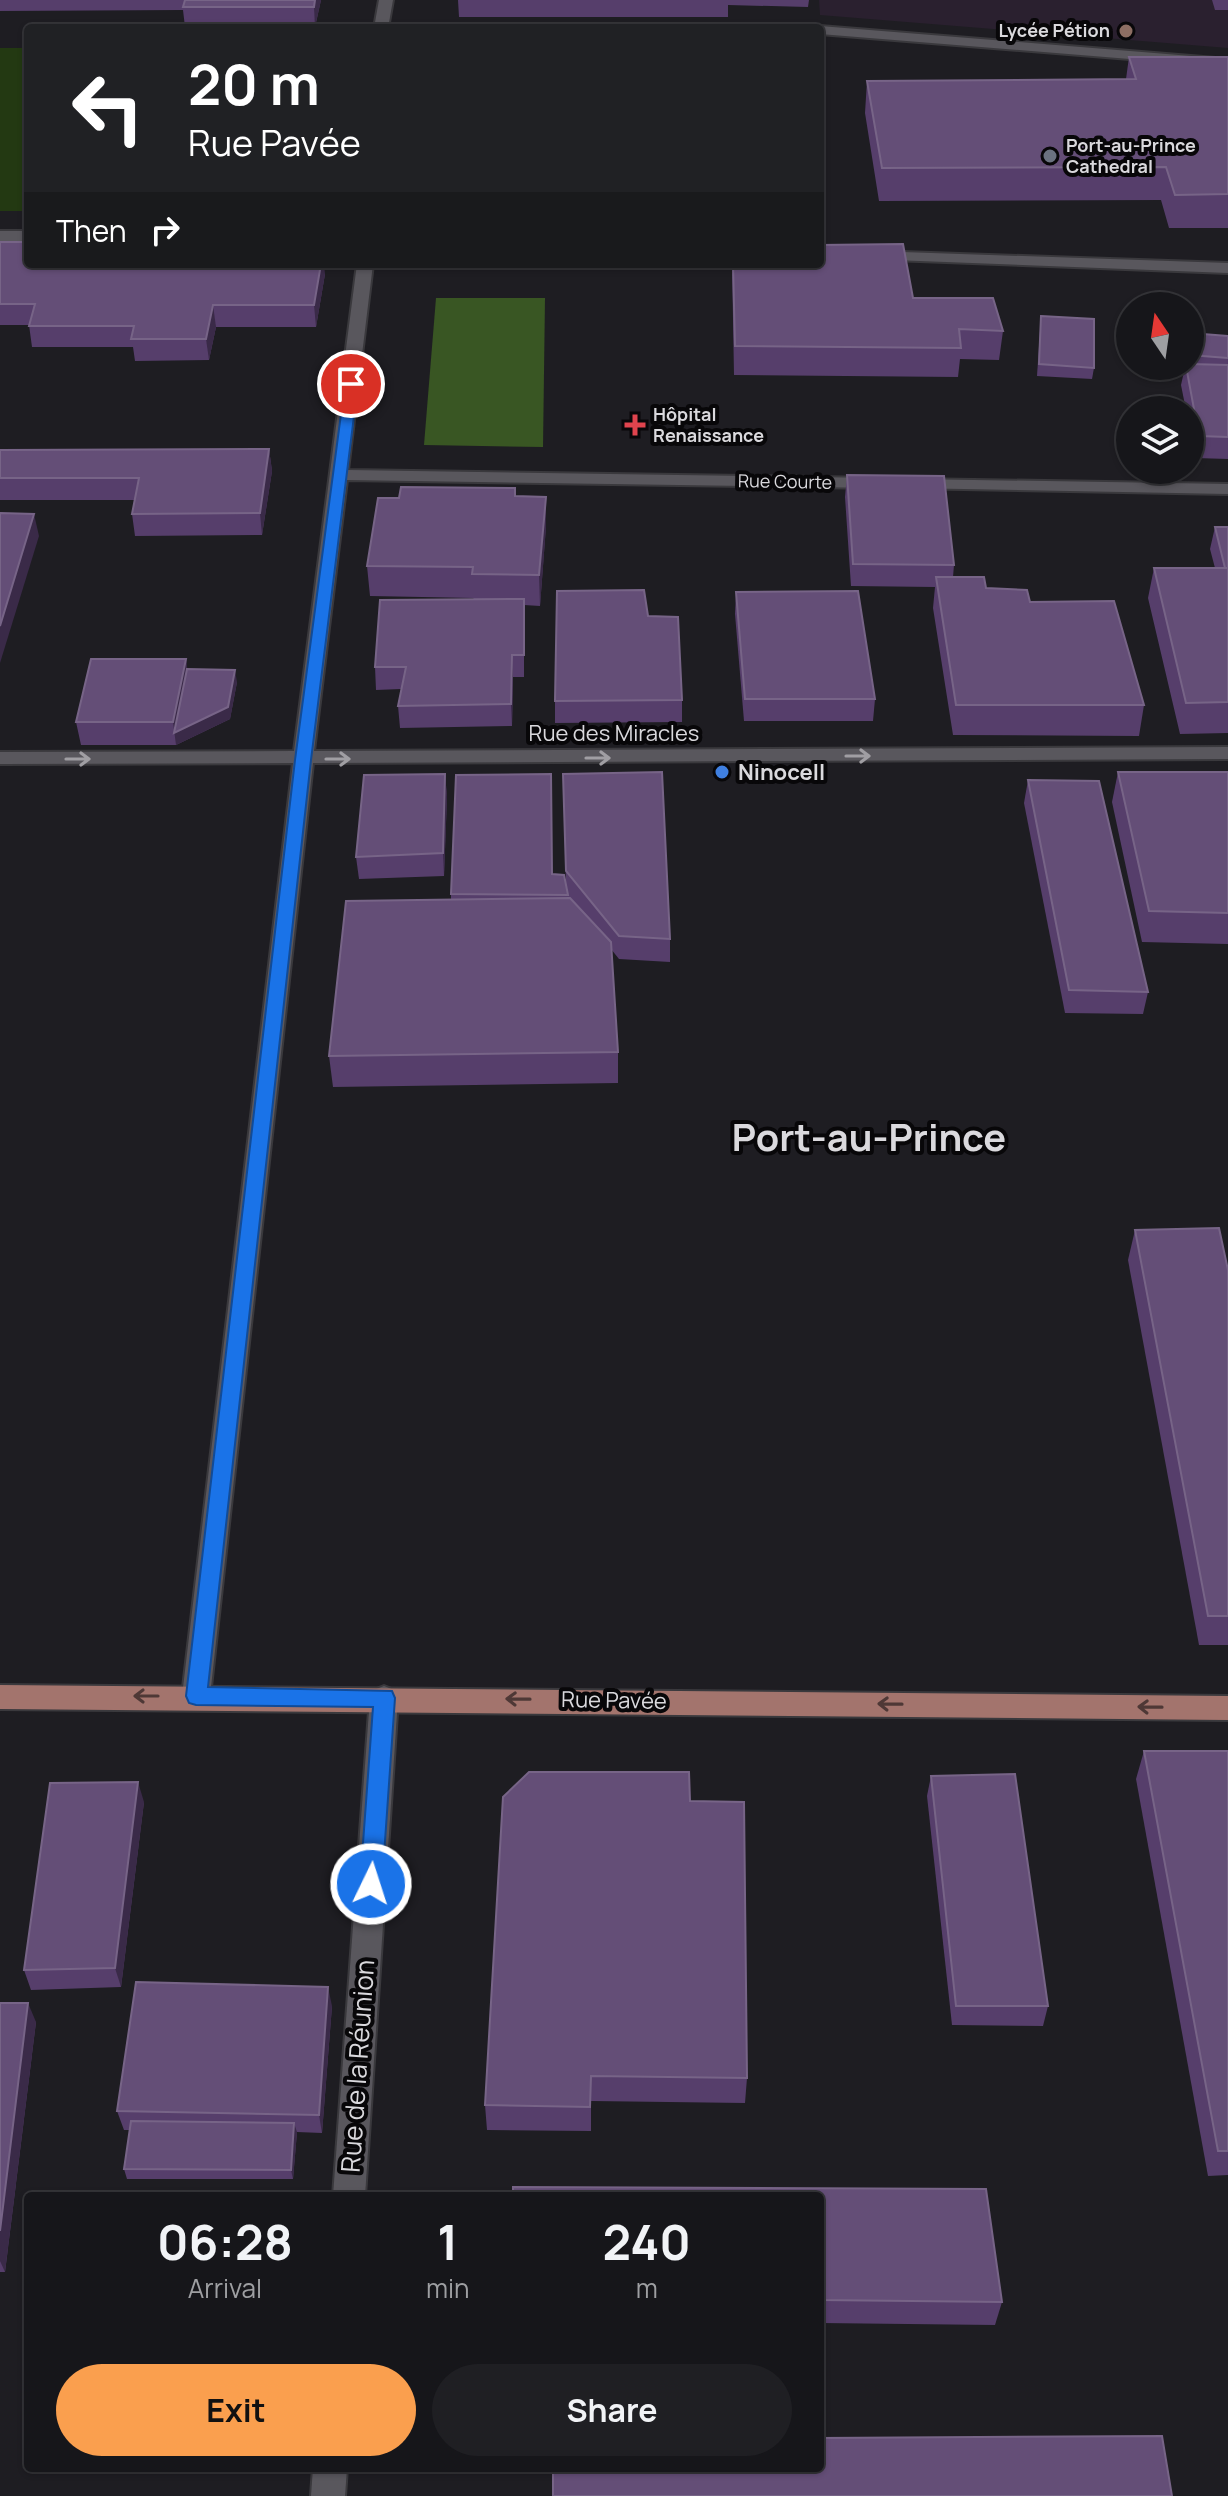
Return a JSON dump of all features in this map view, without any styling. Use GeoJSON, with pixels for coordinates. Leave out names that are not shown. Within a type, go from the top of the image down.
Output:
{"type":"FeatureCollection","features":[{"type":"Feature","properties":{"kind":"main road","name":"Rue Pavée"},"geometry":{"type":"LineString","coordinates":[[0,1697],[196,1696],[1228,1708]]}},
{"type":"Feature","properties":{"kind":"street"},"geometry":{"type":"LineString","coordinates":[[382,24],[386,0]]}},
{"type":"Feature","properties":{"kind":"street"},"geometry":{"type":"LineString","coordinates":[[824,30],[1228,63]]}},
{"type":"Feature","properties":{"kind":"street"},"geometry":{"type":"LineString","coordinates":[[0,236],[24,236]]}},
{"type":"Feature","properties":{"kind":"street"},"geometry":{"type":"LineString","coordinates":[[855,256],[1228,268]]}},
{"type":"Feature","properties":{"kind":"street"},"geometry":{"type":"LineString","coordinates":[[196,1696],[303,760],[365,268]]}},
{"type":"Feature","properties":{"kind":"street","name":"Rue Courte"},"geometry":{"type":"LineString","coordinates":[[341,475],[1228,489]]}},
{"type":"Feature","properties":{"kind":"street","name":"Rue des Miracles"},"geometry":{"type":"LineString","coordinates":[[0,758],[303,760],[1228,753]]}},
{"type":"Feature","properties":{"kind":"street","name":"Rue de la Réunion"},"geometry":{"type":"LineString","coordinates":[[349,2192],[384,1698]]}},
{"type":"Feature","properties":{"kind":"street"},"geometry":{"type":"LineString","coordinates":[[328,2496],[330,2472]]}},
{"type":"Feature","properties":{"kind":"shaded area","name":"Lycée Pétion"},"geometry":{"type":"Polygon","coordinates":[[[819,0],[1228,0],[1228,48],[820,15],[819,0]]]}},
{"type":"Feature","properties":{"kind":"green space"},"geometry":{"type":"Polygon","coordinates":[[[0,48],[24,48],[24,211],[0,211],[0,48]]]}},
{"type":"Feature","properties":{"kind":"green space"},"geometry":{"type":"Polygon","coordinates":[[[436,298],[545,298],[543,447],[424,445],[436,298]]]}},
{"type":"Feature","properties":{"kind":"building"},"geometry":{"type":"Polygon","coordinates":[[[185,0],[315,0],[314,7],[183,7],[185,0]]]}},
{"type":"Feature","properties":{"kind":"building","name":"Port-au-Prince Cathedral"},"geometry":{"type":"Polygon","coordinates":[[[1129,57],[1228,57],[1228,194],[1175,195],[1166,167],[882,168],[867,81],[1136,79],[1129,57]]]}},
{"type":"Feature","properties":{"kind":"building"},"geometry":{"type":"Polygon","coordinates":[[[0,242],[24,242],[24,268],[320,268],[314,305],[213,305],[206,339],[131,339],[134,326],[29,326],[35,304],[0,304],[0,242]]]}},
{"type":"Feature","properties":{"kind":"building"},"geometry":{"type":"Polygon","coordinates":[[[903,244],[913,298],[993,298],[1003,331],[959,329],[961,348],[735,346],[733,268],[824,268],[824,245],[903,244]]]}},
{"type":"Feature","properties":{"kind":"building"},"geometry":{"type":"Polygon","coordinates":[[[1041,316],[1094,319],[1094,368],[1039,364],[1041,316]]]}},
{"type":"Feature","properties":{"kind":"building"},"geometry":{"type":"Polygon","coordinates":[[[1204,334],[1228,336],[1228,358],[1204,356],[1204,334]]]}},
{"type":"Feature","properties":{"kind":"building"},"geometry":{"type":"Polygon","coordinates":[[[1204,364],[1228,365],[1228,437],[1204,436],[1204,396],[1192,396],[1189,380],[1204,380],[1204,364]]]}},
{"type":"Feature","properties":{"kind":"building"},"geometry":{"type":"Polygon","coordinates":[[[269,449],[260,513],[132,514],[139,478],[0,478],[0,450],[269,449]]]}},
{"type":"Feature","properties":{"kind":"building"},"geometry":{"type":"Polygon","coordinates":[[[847,475],[944,476],[954,565],[853,564],[847,475]]]}},
{"type":"Feature","properties":{"kind":"building"},"geometry":{"type":"Polygon","coordinates":[[[401,487],[515,488],[515,496],[546,497],[539,575],[472,574],[473,567],[367,566],[378,498],[399,498],[401,487]]]}},
{"type":"Feature","properties":{"kind":"building"},"geometry":{"type":"Polygon","coordinates":[[[0,513],[34,514],[0,626],[0,513]]]}},
{"type":"Feature","properties":{"kind":"building"},"geometry":{"type":"Polygon","coordinates":[[[1215,527],[1228,527],[1228,568],[1225,568],[1215,527]]]}},
{"type":"Feature","properties":{"kind":"building"},"geometry":{"type":"Polygon","coordinates":[[[1154,568],[1228,568],[1228,702],[1186,703],[1154,568]]]}},
{"type":"Feature","properties":{"kind":"building"},"geometry":{"type":"Polygon","coordinates":[[[936,577],[984,577],[986,588],[1027,590],[1030,602],[1114,601],[1144,705],[956,705],[936,577]]]}},
{"type":"Feature","properties":{"kind":"building"},"geometry":{"type":"Polygon","coordinates":[[[644,590],[648,616],[678,617],[682,700],[555,701],[557,591],[644,590]]]}},
{"type":"Feature","properties":{"kind":"building"},"geometry":{"type":"Polygon","coordinates":[[[858,591],[875,699],[745,699],[736,592],[858,591]]]}},
{"type":"Feature","properties":{"kind":"building"},"geometry":{"type":"Polygon","coordinates":[[[524,599],[524,655],[512,655],[511,704],[398,706],[406,667],[375,667],[380,600],[524,599]]]}},
{"type":"Feature","properties":{"kind":"building"},"geometry":{"type":"Polygon","coordinates":[[[91,659],[186,659],[173,722],[76,722],[91,659]]]}},
{"type":"Feature","properties":{"kind":"building"},"geometry":{"type":"Polygon","coordinates":[[[187,669],[235,670],[228,707],[174,733],[187,669]]]}},
{"type":"Feature","properties":{"kind":"building"},"geometry":{"type":"Polygon","coordinates":[[[662,772],[670,939],[619,936],[566,871],[563,774],[662,772]]]}},
{"type":"Feature","properties":{"kind":"building"},"geometry":{"type":"Polygon","coordinates":[[[1118,772],[1228,772],[1228,913],[1149,911],[1118,772]]]}},
{"type":"Feature","properties":{"kind":"building"},"geometry":{"type":"Polygon","coordinates":[[[445,774],[443,853],[356,857],[364,775],[445,774]]]}},
{"type":"Feature","properties":{"kind":"building"},"geometry":{"type":"Polygon","coordinates":[[[551,774],[552,874],[564,875],[568,895],[451,894],[456,775],[551,774]]]}},
{"type":"Feature","properties":{"kind":"building"},"geometry":{"type":"Polygon","coordinates":[[[1028,780],[1099,781],[1148,992],[1069,990],[1028,780]]]}},
{"type":"Feature","properties":{"kind":"building"},"geometry":{"type":"Polygon","coordinates":[[[570,898],[611,942],[618,1052],[329,1056],[346,901],[570,898]]]}},
{"type":"Feature","properties":{"kind":"building"},"geometry":{"type":"Polygon","coordinates":[[[1219,1228],[1228,1270],[1228,1616],[1208,1616],[1135,1230],[1219,1228]]]}},
{"type":"Feature","properties":{"kind":"building"},"geometry":{"type":"Polygon","coordinates":[[[1144,1751],[1228,1751],[1228,2151],[1218,2151],[1144,1751]]]}},
{"type":"Feature","properties":{"kind":"building"},"geometry":{"type":"Polygon","coordinates":[[[529,1772],[689,1772],[690,1801],[744,1802],[747,2078],[591,2076],[590,2107],[485,2105],[503,1797],[529,1772]]]}},
{"type":"Feature","properties":{"kind":"building"},"geometry":{"type":"Polygon","coordinates":[[[1015,1774],[1048,2006],[956,2006],[931,1776],[1015,1774]]]}},
{"type":"Feature","properties":{"kind":"building"},"geometry":{"type":"Polygon","coordinates":[[[138,1782],[115,1968],[24,1970],[50,1783],[138,1782]]]}},
{"type":"Feature","properties":{"kind":"building"},"geometry":{"type":"Polygon","coordinates":[[[136,1982],[328,1987],[319,2115],[117,2111],[136,1982]]]}},
{"type":"Feature","properties":{"kind":"building"},"geometry":{"type":"Polygon","coordinates":[[[0,2003],[28,2003],[0,2231],[0,2003]]]}},
{"type":"Feature","properties":{"kind":"building"},"geometry":{"type":"Polygon","coordinates":[[[131,2121],[294,2123],[291,2170],[124,2169],[131,2121]]]}},
{"type":"Feature","properties":{"kind":"building"},"geometry":{"type":"Polygon","coordinates":[[[513,2187],[986,2189],[1002,2302],[824,2300],[824,2192],[513,2192],[513,2187]]]}},
{"type":"Feature","properties":{"kind":"building"},"geometry":{"type":"Polygon","coordinates":[[[1162,2436],[1172,2496],[553,2496],[553,2472],[824,2472],[824,2438],[1162,2436]]]}},
{"type":"Feature","properties":{"kind":"place","name":"Lycée Pétion"},"geometry":{"type":"Point","coordinates":[1126,31]}},
{"type":"Feature","properties":{"kind":"place","name":"Port-au-Prince Cathedral"},"geometry":{"type":"Point","coordinates":[1050,156]}},
{"type":"Feature","properties":{"kind":"place","name":"Hôpital Renaissance"},"geometry":{"type":"Point","coordinates":[635,425]}},
{"type":"Feature","properties":{"kind":"place","name":"Ninocell"},"geometry":{"type":"Point","coordinates":[722,772]}},
{"type":"Feature","properties":{"kind":"district","name":"Port-au-Prince"},"geometry":{"type":"Point","coordinates":[869,1138]}},
{"type":"Feature","properties":{"kind":"route"},"geometry":{"type":"LineString","coordinates":[[351,384],[303,760],[196,1696],[384,1698],[371,1884]]}}]}
